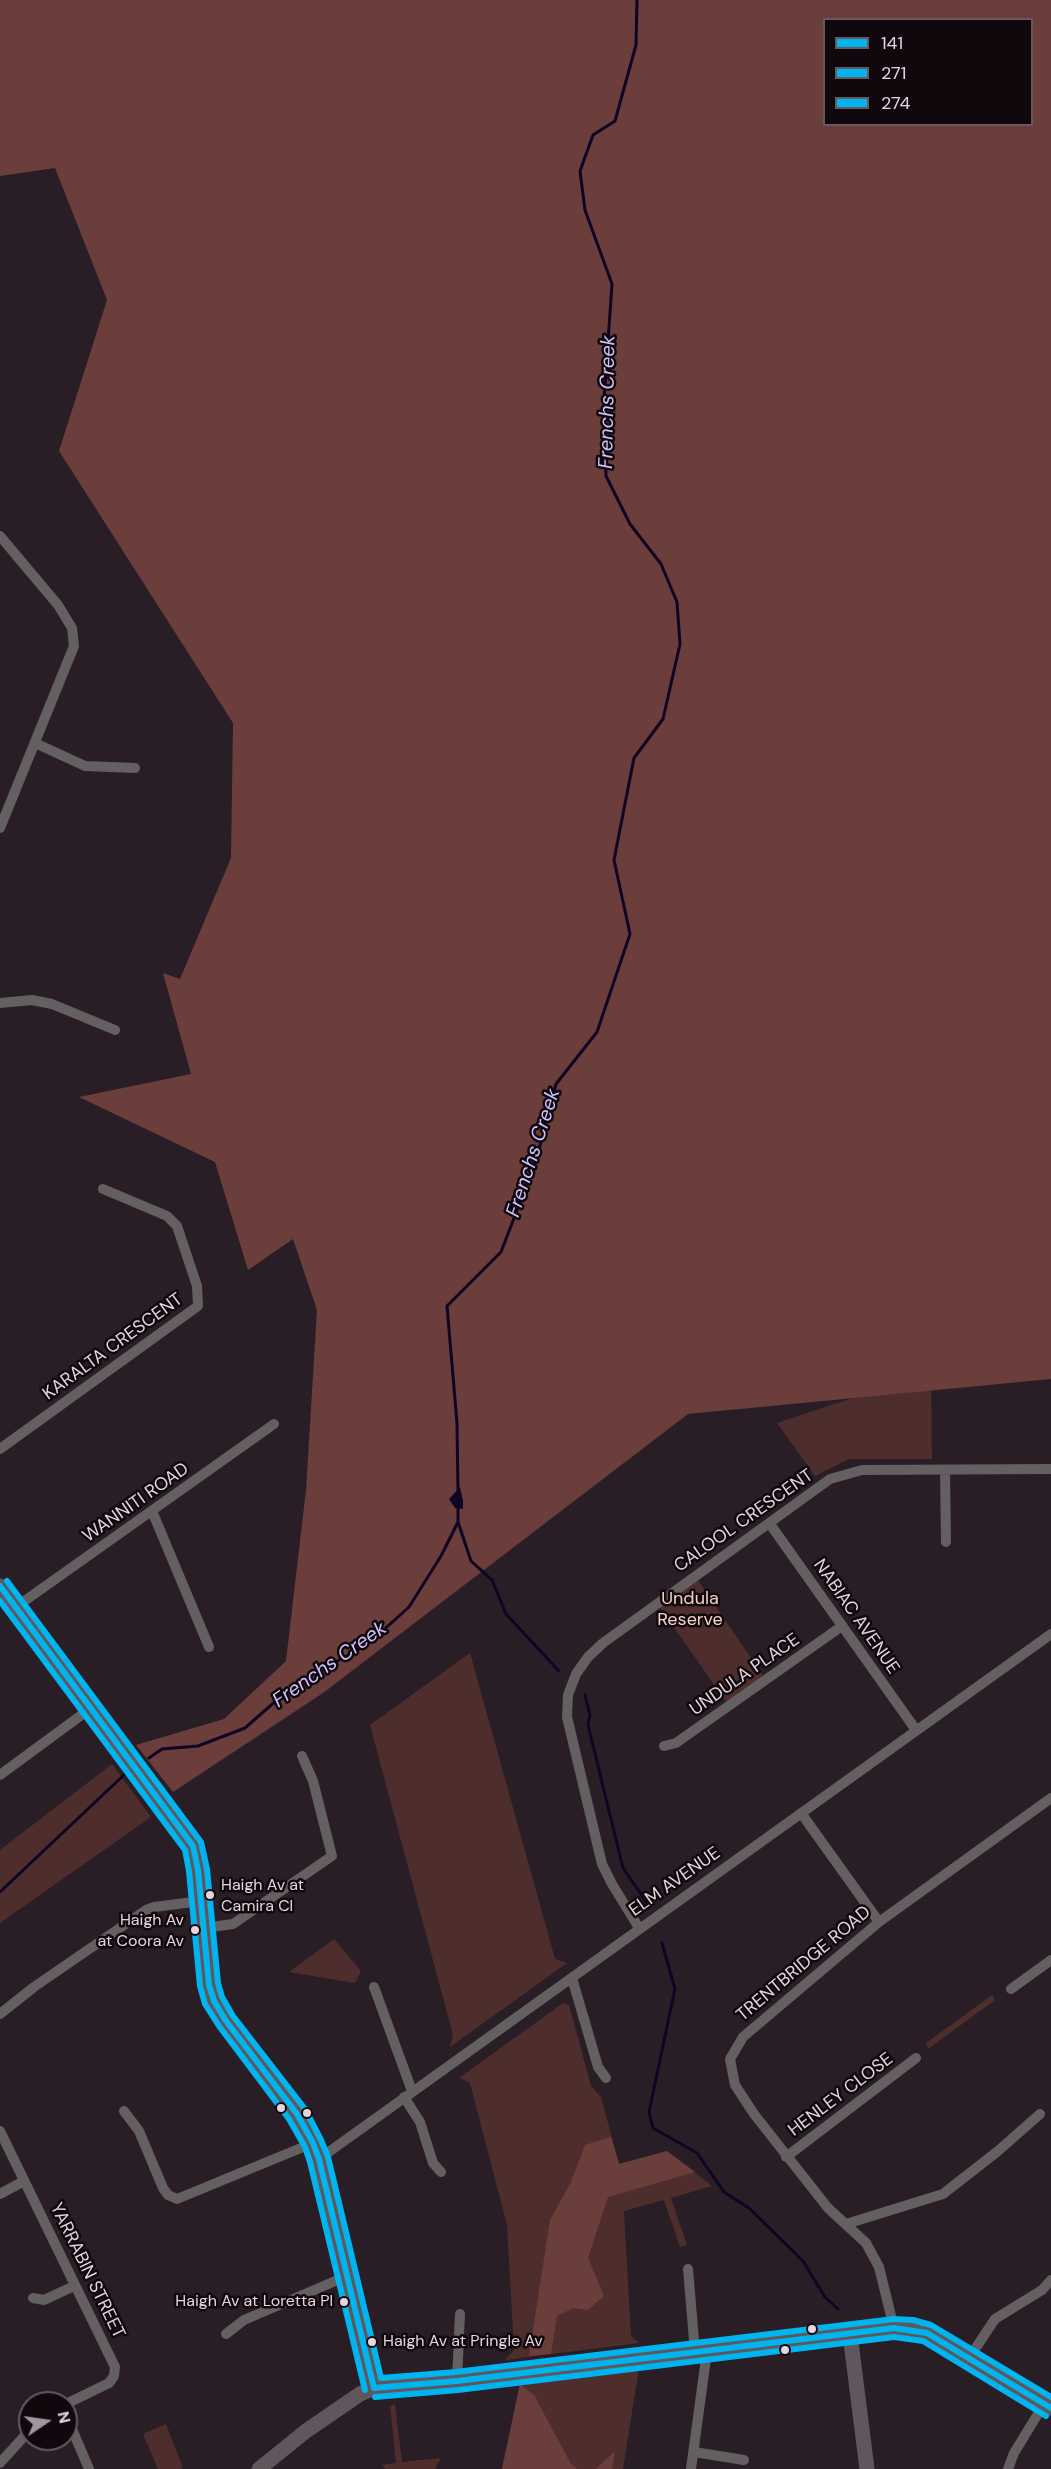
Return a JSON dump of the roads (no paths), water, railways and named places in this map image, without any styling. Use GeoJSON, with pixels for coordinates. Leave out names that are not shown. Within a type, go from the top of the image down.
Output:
{"type":"FeatureCollection","features":[{"type":"Feature","properties":{"kind":"street"},"geometry":{"type":"LineString","coordinates":[[0,536],[58,605],[72,628],[74,646],[0,828]]}},
{"type":"Feature","properties":{"kind":"street"},"geometry":{"type":"LineString","coordinates":[[35,743],[85,766],[135,768]]}},
{"type":"Feature","properties":{"kind":"street"},"geometry":{"type":"LineString","coordinates":[[0,1003],[32,1000],[52,1004],[115,1030]]}},
{"type":"Feature","properties":{"kind":"street","name":"KARALTA CRESCENT"},"geometry":{"type":"LineString","coordinates":[[0,1449],[198,1306],[197,1286],[177,1226],[167,1216],[103,1189]]}},
{"type":"Feature","properties":{"kind":"street","name":"WANNITI ROAD"},"geometry":{"type":"LineString","coordinates":[[16,1607],[274,1424]]}},
{"type":"Feature","properties":{"kind":"street","name":"CALOOL CRESCENT"},"geometry":{"type":"LineString","coordinates":[[639,1928],[602,1864],[567,1717],[568,1695],[576,1674],[588,1657],[603,1642],[830,1479],[862,1470],[1051,1469]]}},
{"type":"Feature","properties":{"kind":"street"},"geometry":{"type":"LineString","coordinates":[[945,1470],[946,1542]]}},
{"type":"Feature","properties":{"kind":"street"},"geometry":{"type":"LineString","coordinates":[[152,1511],[209,1647]]}},
{"type":"Feature","properties":{"kind":"street","name":"NABIAC AVENUE"},"geometry":{"type":"LineString","coordinates":[[770,1524],[916,1730]]}},
{"type":"Feature","properties":{"kind":"street"},"geometry":{"type":"LineString","coordinates":[[0,1586],[193,1846],[201,1900],[208,1985],[226,2021],[297,2114],[313,2143],[319,2159],[374,2388]]}},
{"type":"Feature","properties":{"kind":"street","name":"UNDULA PLACE"},"geometry":{"type":"LineString","coordinates":[[664,1746],[676,1743],[842,1626]]}},
{"type":"Feature","properties":{"kind":"street","name":"ELM AVENUE"},"geometry":{"type":"LineString","coordinates":[[319,2159],[1051,1634]]}},
{"type":"Feature","properties":{"kind":"street"},"geometry":{"type":"LineString","coordinates":[[0,1775],[91,1708]]}},
{"type":"Feature","properties":{"kind":"street"},"geometry":{"type":"LineString","coordinates":[[204,1928],[233,1924],[332,1856],[313,1781],[302,1756]]}},
{"type":"Feature","properties":{"kind":"street","name":"TRENTBRIDGE ROAD"},"geometry":{"type":"LineString","coordinates":[[894,2328],[879,2267],[866,2242],[828,2208],[786,2157],[735,2085],[730,2059],[743,2037],[879,1922],[1051,1798]]}},
{"type":"Feature","properties":{"kind":"street"},"geometry":{"type":"LineString","coordinates":[[801,1814],[879,1922]]}},
{"type":"Feature","properties":{"kind":"street"},"geometry":{"type":"LineString","coordinates":[[0,2014],[34,1987],[146,1910],[154,1906],[201,1900]]}},
{"type":"Feature","properties":{"kind":"street"},"geometry":{"type":"LineString","coordinates":[[1011,1989],[1051,1960]]}},
{"type":"Feature","properties":{"kind":"street"},"geometry":{"type":"LineString","coordinates":[[572,1978],[598,2067],[606,2078]]}},
{"type":"Feature","properties":{"kind":"street"},"geometry":{"type":"LineString","coordinates":[[374,1987],[408,2094],[433,2163],[441,2172]]}},
{"type":"Feature","properties":{"kind":"street","name":"HENLEY CLOSE"},"geometry":{"type":"LineString","coordinates":[[786,2157],[916,2058]]}},
{"type":"Feature","properties":{"kind":"street"},"geometry":{"type":"LineString","coordinates":[[124,2111],[139,2131],[163,2188],[168,2195],[177,2199],[313,2143]]}},
{"type":"Feature","properties":{"kind":"street"},"geometry":{"type":"LineString","coordinates":[[846,2224],[943,2194],[998,2151],[1040,2114]]}},
{"type":"Feature","properties":{"kind":"street","name":"YARRABIN STREET"},"geometry":{"type":"LineString","coordinates":[[0,2131],[115,2367],[114,2376],[109,2383],[78,2398]]}},
{"type":"Feature","properties":{"kind":"street"},"geometry":{"type":"LineString","coordinates":[[0,2194],[24,2181]]}},
{"type":"Feature","properties":{"kind":"street"},"geometry":{"type":"LineString","coordinates":[[688,2269],[701,2352],[691,2469]]}},
{"type":"Feature","properties":{"kind":"street"},"geometry":{"type":"LineString","coordinates":[[226,2334],[244,2320],[347,2276]]}},
{"type":"Feature","properties":{"kind":"street"},"geometry":{"type":"LineString","coordinates":[[969,2358],[995,2319],[1041,2290],[1051,2280]]}},
{"type":"Feature","properties":{"kind":"street"},"geometry":{"type":"LineString","coordinates":[[33,2298],[44,2300],[74,2286]]}},
{"type":"Feature","properties":{"kind":"street"},"geometry":{"type":"LineString","coordinates":[[457,2380],[460,2314]]}},
{"type":"Feature","properties":{"kind":"street"},"geometry":{"type":"LineString","coordinates":[[259,2469],[325,2418],[360,2394],[374,2388],[894,2328],[927,2333],[1047,2406],[1014,2453],[1008,2469]]}},
{"type":"Feature","properties":{"kind":"street"},"geometry":{"type":"LineString","coordinates":[[850,2334],[867,2469]]}},
{"type":"Feature","properties":{"kind":"street"},"geometry":{"type":"LineString","coordinates":[[0,2463],[18,2443]]}},
{"type":"Feature","properties":{"kind":"street"},"geometry":{"type":"LineString","coordinates":[[78,2443],[89,2469]]}},
{"type":"Feature","properties":{"kind":"street"},"geometry":{"type":"LineString","coordinates":[[694,2452],[744,2460]]}},
{"type":"Feature","properties":{"kind":"waterway","name":"Frenchs Creek"},"geometry":{"type":"LineString","coordinates":[[458,1491],[457,1423],[447,1306],[501,1252],[536,1161],[556,1084],[597,1032],[630,934],[614,860],[634,758],[663,719],[680,644],[677,602],[661,564],[630,524],[606,476],[604,399],[612,284],[585,210],[580,171],[593,135],[615,121],[636,45],[637,0]]}},
{"type":"Feature","properties":{"kind":"waterway","name":"Frenchs Creek"},"geometry":{"type":"LineString","coordinates":[[149,1758],[162,1749],[198,1746],[245,1728],[294,1685],[368,1644],[409,1607],[441,1556],[458,1522],[458,1506]]}},
{"type":"Feature","properties":{"kind":"waterway"},"geometry":{"type":"LineString","coordinates":[[458,1522],[471,1561],[492,1580],[506,1614],[559,1671]]}},
{"type":"Feature","properties":{"kind":"waterway"},"geometry":{"type":"LineString","coordinates":[[585,1695],[590,1715],[588,1725],[623,1868],[647,1903]]}},
{"type":"Feature","properties":{"kind":"waterway"},"geometry":{"type":"LineString","coordinates":[[0,1892],[126,1773]]}},
{"type":"Feature","properties":{"kind":"waterway"},"geometry":{"type":"LineString","coordinates":[[662,1943],[675,1989],[649,2112],[653,2128],[697,2153],[724,2192],[749,2208],[803,2261],[825,2297],[838,2309]]}},
{"type":"Feature","properties":{"kind":"place","name":"Haigh Av at Camira Cl"},"geometry":{"type":"Point","coordinates":[210,1895]}},
{"type":"Feature","properties":{"kind":"place","name":"Haigh Av at Coora Av"},"geometry":{"type":"Point","coordinates":[195,1930]}},
{"type":"Feature","properties":{"kind":"place","name":"Haigh Av at Loretta Pl"},"geometry":{"type":"Point","coordinates":[344,2302]}},
{"type":"Feature","properties":{"kind":"place","name":"Haigh Av at Pringle Av"},"geometry":{"type":"Point","coordinates":[372,2342]}},
{"type":"Feature","properties":{"kind":"park label","name":"Undula Reserve"},"geometry":{"type":"Point","coordinates":[690,1609]}}]}
